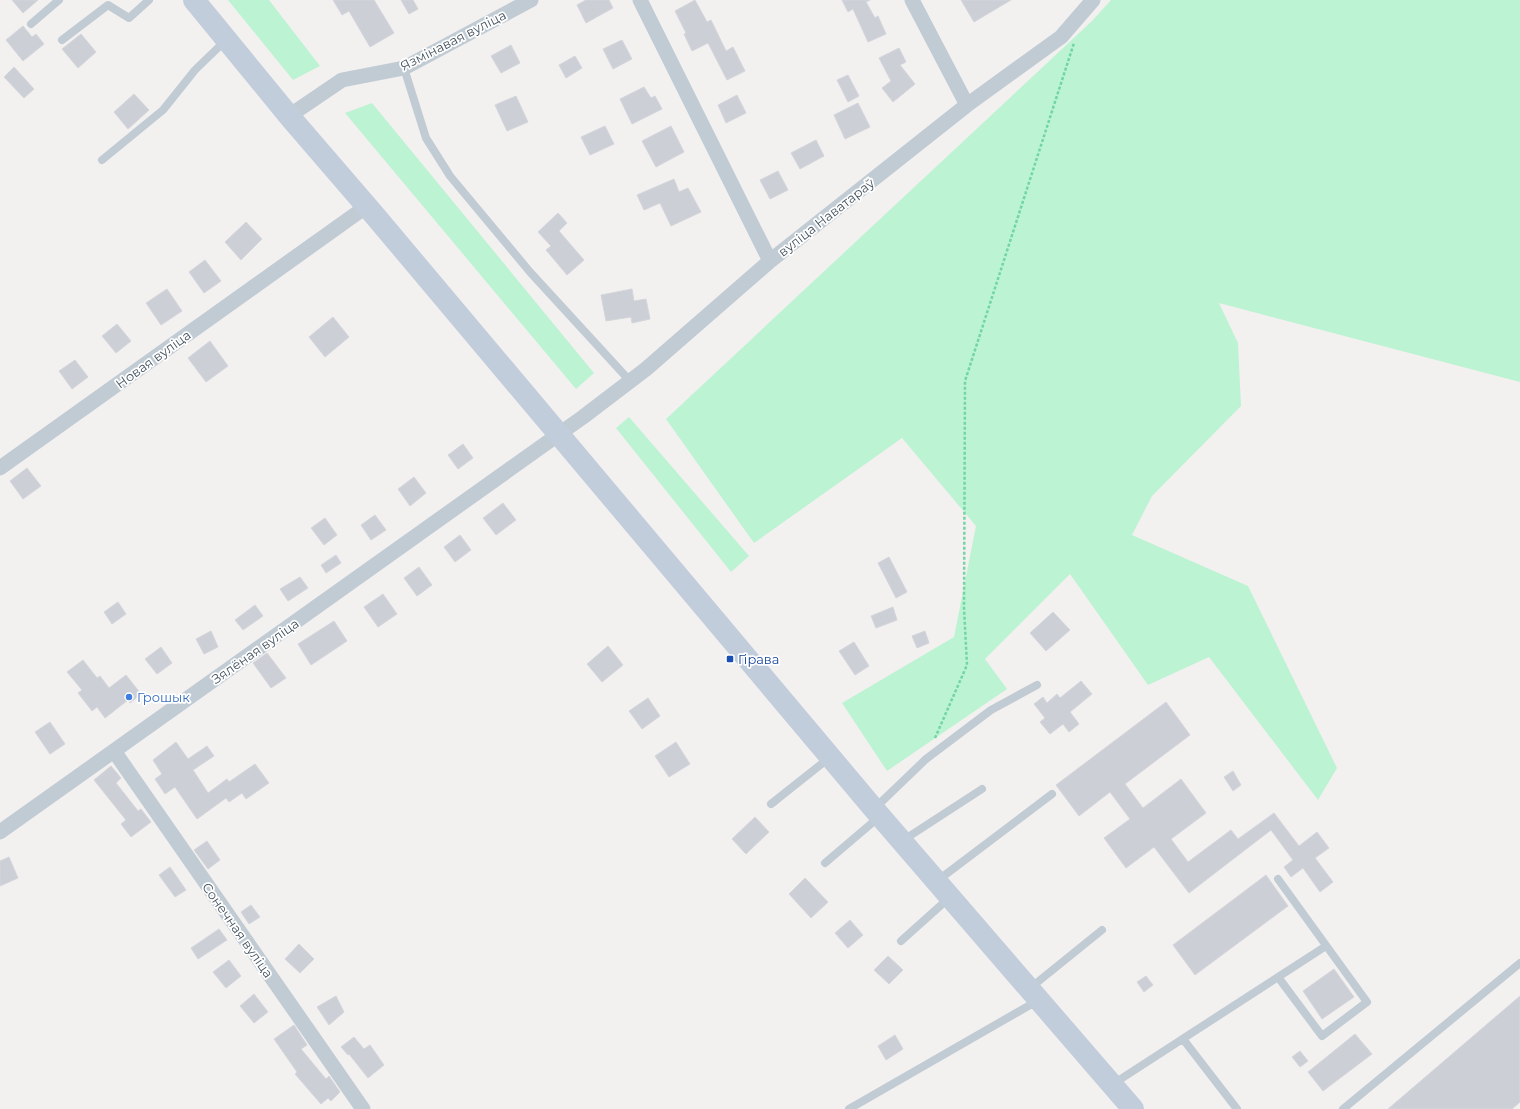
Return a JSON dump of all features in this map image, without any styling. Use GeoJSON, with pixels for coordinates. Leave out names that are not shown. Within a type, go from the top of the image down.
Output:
{"type":"FeatureCollection","features":[{"type":"Feature","properties":{"kind":"main road"},"geometry":{"type":"LineString","coordinates":[[194,0],[289,116],[367,206],[901,842],[1133,1109]]}},
{"type":"Feature","properties":{"kind":"street","name":"Язмінавая вуліца"},"geometry":{"type":"LineString","coordinates":[[289,116],[342,80],[404,68],[531,0]]}},
{"type":"Feature","properties":{"kind":"street"},"geometry":{"type":"LineString","coordinates":[[640,0],[770,261]]}},
{"type":"Feature","properties":{"kind":"street"},"geometry":{"type":"LineString","coordinates":[[912,0],[967,105]]}},
{"type":"Feature","properties":{"kind":"street","name":"вуліца Наватараў"},"geometry":{"type":"LineString","coordinates":[[559,435],[630,381],[770,261],[967,105],[1061,37],[1092,0]]}},
{"type":"Feature","properties":{"kind":"street","name":"Новая вуліца"},"geometry":{"type":"LineString","coordinates":[[0,468],[367,206]]}},
{"type":"Feature","properties":{"kind":"street","name":"Зялёная вуліца"},"geometry":{"type":"LineString","coordinates":[[0,832],[559,435]]}},
{"type":"Feature","properties":{"kind":"street","name":"Сонечная вуліца"},"geometry":{"type":"LineString","coordinates":[[114,751],[363,1109]]}},
{"type":"Feature","properties":{"kind":"lane"},"geometry":{"type":"LineString","coordinates":[[31,24],[59,0]]}},
{"type":"Feature","properties":{"kind":"lane"},"geometry":{"type":"LineString","coordinates":[[62,40],[108,5],[129,18],[149,0]]}},
{"type":"Feature","properties":{"kind":"lane"},"geometry":{"type":"LineString","coordinates":[[102,160],[163,110],[195,70],[226,39]]}},
{"type":"Feature","properties":{"kind":"lane"},"geometry":{"type":"LineString","coordinates":[[404,68],[426,138],[450,176],[530,272],[630,381]]}},
{"type":"Feature","properties":{"kind":"lane"},"geometry":{"type":"LineString","coordinates":[[825,863],[877,813],[926,759],[991,710],[1037,686]]}},
{"type":"Feature","properties":{"kind":"lane"},"geometry":{"type":"LineString","coordinates":[[771,804],[830,757]]}},
{"type":"Feature","properties":{"kind":"lane"},"geometry":{"type":"LineString","coordinates":[[901,842],[982,788]]}},
{"type":"Feature","properties":{"kind":"lane"},"geometry":{"type":"LineString","coordinates":[[901,941],[943,890],[1052,794]]}},
{"type":"Feature","properties":{"kind":"lane"},"geometry":{"type":"LineString","coordinates":[[1278,879],[1367,1002],[1322,1036],[1278,977]]}},
{"type":"Feature","properties":{"kind":"lane"},"geometry":{"type":"LineString","coordinates":[[849,1109],[1034,995],[1102,930]]}},
{"type":"Feature","properties":{"kind":"lane"},"geometry":{"type":"LineString","coordinates":[[1112,1085],[1326,946]]}},
{"type":"Feature","properties":{"kind":"lane"},"geometry":{"type":"LineString","coordinates":[[1343,1109],[1520,962]]}},
{"type":"Feature","properties":{"kind":"lane"},"geometry":{"type":"LineString","coordinates":[[1183,1039],[1237,1109]]}},
{"type":"Feature","properties":{"kind":"path"},"geometry":{"type":"LineString","coordinates":[[926,759],[967,665],[964,608],[965,381],[1075,41]]}},
{"type":"Feature","properties":{"kind":"green space"},"geometry":{"type":"Polygon","coordinates":[[[228,0],[269,0],[320,66],[293,80],[228,0]]]}},
{"type":"Feature","properties":{"kind":"green space"},"geometry":{"type":"Polygon","coordinates":[[[1111,0],[1520,0],[1520,382],[1219,303],[1238,343],[1241,406],[1152,496],[1132,535],[1248,586],[1337,768],[1318,800],[1209,657],[1148,685],[1070,574],[985,659],[1007,689],[887,771],[842,703],[954,637],[976,526],[902,438],[754,543],[666,419],[1092,21],[1111,0]]]}},
{"type":"Feature","properties":{"kind":"green space"},"geometry":{"type":"Polygon","coordinates":[[[372,103],[594,373],[576,389],[345,113],[372,103]]]}},
{"type":"Feature","properties":{"kind":"green space"},"geometry":{"type":"Polygon","coordinates":[[[629,417],[749,556],[731,572],[616,428],[629,417]]]}},
{"type":"Feature","properties":{"kind":"building"},"geometry":{"type":"Polygon","coordinates":[[[12,0],[38,0],[23,13],[12,0]]]}},
{"type":"Feature","properties":{"kind":"building"},"geometry":{"type":"Polygon","coordinates":[[[333,0],[374,0],[394,33],[370,47],[349,11],[342,15],[333,0]]]}},
{"type":"Feature","properties":{"kind":"building"},"geometry":{"type":"Polygon","coordinates":[[[401,0],[413,0],[418,9],[409,14],[401,0]]]}},
{"type":"Feature","properties":{"kind":"building"},"geometry":{"type":"Polygon","coordinates":[[[586,0],[609,0],[613,8],[586,23],[577,5],[586,0]]]}},
{"type":"Feature","properties":{"kind":"building"},"geometry":{"type":"Polygon","coordinates":[[[695,0],[707,22],[711,20],[726,51],[733,47],[745,71],[727,80],[708,43],[692,51],[684,34],[686,33],[675,11],[695,0]]]}},
{"type":"Feature","properties":{"kind":"building"},"geometry":{"type":"Polygon","coordinates":[[[842,0],[870,0],[866,2],[875,18],[878,16],[886,34],[868,42],[853,9],[848,12],[842,0]]]}},
{"type":"Feature","properties":{"kind":"building"},"geometry":{"type":"Polygon","coordinates":[[[961,0],[1011,0],[974,22],[961,0]]]}},
{"type":"Feature","properties":{"kind":"building"},"geometry":{"type":"Polygon","coordinates":[[[23,26],[32,37],[36,34],[44,44],[23,61],[6,40],[23,26]]]}},
{"type":"Feature","properties":{"kind":"building"},"geometry":{"type":"Polygon","coordinates":[[[81,34],[96,52],[78,68],[62,49],[81,34]]]}},
{"type":"Feature","properties":{"kind":"building"},"geometry":{"type":"Polygon","coordinates":[[[622,40],[632,59],[613,69],[603,49],[622,40]]]}},
{"type":"Feature","properties":{"kind":"building"},"geometry":{"type":"Polygon","coordinates":[[[511,45],[520,63],[501,73],[491,56],[511,45]]]}},
{"type":"Feature","properties":{"kind":"building"},"geometry":{"type":"Polygon","coordinates":[[[899,48],[906,62],[900,65],[915,84],[893,102],[882,88],[891,81],[879,58],[899,48]]]}},
{"type":"Feature","properties":{"kind":"building"},"geometry":{"type":"Polygon","coordinates":[[[575,56],[582,68],[566,78],[559,65],[575,56]]]}},
{"type":"Feature","properties":{"kind":"building"},"geometry":{"type":"Polygon","coordinates":[[[14,67],[34,89],[24,98],[4,77],[14,67]]]}},
{"type":"Feature","properties":{"kind":"building"},"geometry":{"type":"Polygon","coordinates":[[[848,75],[859,96],[848,102],[837,80],[848,75]]]}},
{"type":"Feature","properties":{"kind":"building"},"geometry":{"type":"Polygon","coordinates":[[[644,87],[651,98],[655,96],[662,109],[632,124],[620,99],[644,87]]]}},
{"type":"Feature","properties":{"kind":"building"},"geometry":{"type":"Polygon","coordinates":[[[134,94],[149,110],[128,129],[114,112],[134,94]]]}},
{"type":"Feature","properties":{"kind":"building"},"geometry":{"type":"Polygon","coordinates":[[[737,95],[746,113],[726,123],[718,105],[737,95]]]}},
{"type":"Feature","properties":{"kind":"building"},"geometry":{"type":"Polygon","coordinates":[[[516,96],[528,122],[507,131],[495,105],[516,96]]]}},
{"type":"Feature","properties":{"kind":"building"},"geometry":{"type":"Polygon","coordinates":[[[858,103],[870,127],[845,139],[834,115],[858,103]]]}},
{"type":"Feature","properties":{"kind":"building"},"geometry":{"type":"Polygon","coordinates":[[[605,126],[614,144],[590,155],[581,137],[605,126]]]}},
{"type":"Feature","properties":{"kind":"building"},"geometry":{"type":"Polygon","coordinates":[[[671,126],[684,152],[656,167],[642,141],[671,126]]]}},
{"type":"Feature","properties":{"kind":"building"},"geometry":{"type":"Polygon","coordinates":[[[816,140],[824,156],[800,169],[791,153],[816,140]]]}},
{"type":"Feature","properties":{"kind":"building"},"geometry":{"type":"Polygon","coordinates":[[[778,171],[788,190],[770,199],[760,180],[778,171]]]}},
{"type":"Feature","properties":{"kind":"building"},"geometry":{"type":"Polygon","coordinates":[[[674,179],[679,192],[688,188],[701,212],[671,226],[660,203],[644,210],[637,195],[674,179]]]}},
{"type":"Feature","properties":{"kind":"building"},"geometry":{"type":"Polygon","coordinates":[[[558,213],[567,223],[559,231],[584,260],[567,275],[546,250],[551,246],[538,232],[558,213]]]}},
{"type":"Feature","properties":{"kind":"building"},"geometry":{"type":"Polygon","coordinates":[[[246,222],[262,239],[241,260],[225,242],[246,222]]]}},
{"type":"Feature","properties":{"kind":"building"},"geometry":{"type":"Polygon","coordinates":[[[205,260],[221,281],[204,293],[189,272],[205,260]]]}},
{"type":"Feature","properties":{"kind":"building"},"geometry":{"type":"Polygon","coordinates":[[[167,289],[182,311],[161,325],[146,303],[167,289]]]}},
{"type":"Feature","properties":{"kind":"building"},"geometry":{"type":"Polygon","coordinates":[[[632,289],[634,301],[646,299],[650,319],[632,323],[631,317],[606,321],[601,295],[632,289]]]}},
{"type":"Feature","properties":{"kind":"building"},"geometry":{"type":"Polygon","coordinates":[[[333,317],[349,337],[325,357],[309,337],[333,317]]]}},
{"type":"Feature","properties":{"kind":"building"},"geometry":{"type":"Polygon","coordinates":[[[117,324],[131,341],[116,353],[102,336],[117,324]]]}},
{"type":"Feature","properties":{"kind":"building"},"geometry":{"type":"Polygon","coordinates":[[[210,341],[228,366],[206,382],[188,358],[210,341]]]}},
{"type":"Feature","properties":{"kind":"building"},"geometry":{"type":"Polygon","coordinates":[[[75,360],[88,377],[72,389],[59,371],[75,360]]]}},
{"type":"Feature","properties":{"kind":"building"},"geometry":{"type":"Polygon","coordinates":[[[463,444],[473,458],[458,469],[448,455],[463,444]]]}},
{"type":"Feature","properties":{"kind":"building"},"geometry":{"type":"Polygon","coordinates":[[[27,468],[41,486],[23,499],[10,481],[27,468]]]}},
{"type":"Feature","properties":{"kind":"building"},"geometry":{"type":"Polygon","coordinates":[[[414,477],[426,493],[410,506],[398,489],[414,477]]]}},
{"type":"Feature","properties":{"kind":"building"},"geometry":{"type":"Polygon","coordinates":[[[503,503],[516,520],[496,535],[483,518],[503,503]]]}},
{"type":"Feature","properties":{"kind":"building"},"geometry":{"type":"Polygon","coordinates":[[[375,515],[386,530],[371,540],[361,525],[375,515]]]}},
{"type":"Feature","properties":{"kind":"building"},"geometry":{"type":"Polygon","coordinates":[[[325,518],[337,535],[324,545],[311,528],[325,518]]]}},
{"type":"Feature","properties":{"kind":"building"},"geometry":{"type":"Polygon","coordinates":[[[460,535],[471,550],[455,562],[444,547],[460,535]]]}},
{"type":"Feature","properties":{"kind":"building"},"geometry":{"type":"Polygon","coordinates":[[[336,555],[341,563],[326,573],[321,565],[336,555]]]}},
{"type":"Feature","properties":{"kind":"building"},"geometry":{"type":"Polygon","coordinates":[[[889,557],[907,592],[896,598],[878,563],[889,557]]]}},
{"type":"Feature","properties":{"kind":"building"},"geometry":{"type":"Polygon","coordinates":[[[419,567],[432,585],[417,596],[404,578],[419,567]]]}},
{"type":"Feature","properties":{"kind":"building"},"geometry":{"type":"Polygon","coordinates":[[[300,577],[308,588],[288,601],[280,589],[300,577]]]}},
{"type":"Feature","properties":{"kind":"building"},"geometry":{"type":"Polygon","coordinates":[[[383,594],[397,614],[378,627],[364,607],[383,594]]]}},
{"type":"Feature","properties":{"kind":"building"},"geometry":{"type":"Polygon","coordinates":[[[118,602],[126,614],[112,624],[104,612],[118,602]]]}},
{"type":"Feature","properties":{"kind":"building"},"geometry":{"type":"Polygon","coordinates":[[[255,605],[263,616],[243,630],[235,620],[255,605]]]}},
{"type":"Feature","properties":{"kind":"building"},"geometry":{"type":"Polygon","coordinates":[[[893,607],[897,620],[876,628],[871,616],[893,607]]]}},
{"type":"Feature","properties":{"kind":"building"},"geometry":{"type":"Polygon","coordinates":[[[1053,612],[1070,630],[1046,651],[1030,633],[1053,612]]]}},
{"type":"Feature","properties":{"kind":"building"},"geometry":{"type":"Polygon","coordinates":[[[334,621],[347,641],[311,665],[298,644],[334,621]]]}},
{"type":"Feature","properties":{"kind":"building"},"geometry":{"type":"Polygon","coordinates":[[[211,631],[218,647],[204,654],[196,639],[211,631]]]}},
{"type":"Feature","properties":{"kind":"building"},"geometry":{"type":"Polygon","coordinates":[[[925,631],[929,643],[917,648],[912,636],[925,631]]]}},
{"type":"Feature","properties":{"kind":"building"},"geometry":{"type":"Polygon","coordinates":[[[854,642],[869,666],[855,675],[839,651],[854,642]]]}},
{"type":"Feature","properties":{"kind":"building"},"geometry":{"type":"Polygon","coordinates":[[[608,646],[623,665],[602,682],[587,664],[608,646]]]}},
{"type":"Feature","properties":{"kind":"building"},"geometry":{"type":"Polygon","coordinates":[[[161,647],[172,663],[157,674],[145,659],[161,647]]]}},
{"type":"Feature","properties":{"kind":"building"},"geometry":{"type":"Polygon","coordinates":[[[267,653],[286,678],[271,688],[253,663],[267,653]]]}},
{"type":"Feature","properties":{"kind":"building"},"geometry":{"type":"Polygon","coordinates":[[[83,660],[97,678],[100,676],[109,688],[126,675],[141,694],[130,703],[128,700],[105,718],[97,707],[92,711],[78,693],[82,690],[67,672],[83,660]]]}},
{"type":"Feature","properties":{"kind":"building"},"geometry":{"type":"Polygon","coordinates":[[[1081,681],[1092,694],[1070,712],[1079,724],[1069,732],[1063,724],[1050,734],[1040,722],[1045,718],[1034,704],[1043,697],[1047,703],[1057,694],[1060,698],[1081,681]]]}},
{"type":"Feature","properties":{"kind":"building"},"geometry":{"type":"Polygon","coordinates":[[[648,698],[660,716],[642,729],[629,711],[648,698]]]}},
{"type":"Feature","properties":{"kind":"building"},"geometry":{"type":"Polygon","coordinates":[[[1166,702],[1190,735],[1125,784],[1143,808],[1181,779],[1206,813],[1171,839],[1188,862],[1231,830],[1238,839],[1274,813],[1299,846],[1317,832],[1329,848],[1315,858],[1333,882],[1320,892],[1303,868],[1291,877],[1284,867],[1293,860],[1271,830],[1189,893],[1154,847],[1126,868],[1104,838],[1130,819],[1110,792],[1079,816],[1056,785],[1166,702]]]}},
{"type":"Feature","properties":{"kind":"building"},"geometry":{"type":"Polygon","coordinates":[[[50,722],[65,744],[50,754],[35,732],[50,722]]]}},
{"type":"Feature","properties":{"kind":"building"},"geometry":{"type":"Polygon","coordinates":[[[176,742],[188,759],[207,746],[214,756],[193,770],[208,793],[227,779],[229,782],[255,764],[269,783],[246,799],[242,793],[229,802],[226,798],[197,819],[175,787],[165,794],[155,779],[162,774],[153,760],[176,742]]]}},
{"type":"Feature","properties":{"kind":"building"},"geometry":{"type":"Polygon","coordinates":[[[676,742],[690,764],[669,777],[655,756],[676,742]]]}},
{"type":"Feature","properties":{"kind":"building"},"geometry":{"type":"Polygon","coordinates":[[[111,766],[121,778],[116,783],[138,811],[141,809],[151,822],[131,837],[121,824],[126,820],[94,780],[111,766]]]}},
{"type":"Feature","properties":{"kind":"building"},"geometry":{"type":"Polygon","coordinates":[[[1233,771],[1241,785],[1233,791],[1224,777],[1233,771]]]}},
{"type":"Feature","properties":{"kind":"building"},"geometry":{"type":"Polygon","coordinates":[[[755,817],[769,832],[746,854],[732,839],[755,817]]]}},
{"type":"Feature","properties":{"kind":"building"},"geometry":{"type":"Polygon","coordinates":[[[207,841],[220,860],[208,869],[194,850],[207,841]]]}},
{"type":"Feature","properties":{"kind":"building"},"geometry":{"type":"Polygon","coordinates":[[[9,857],[18,878],[0,886],[0,861],[9,857]]]}},
{"type":"Feature","properties":{"kind":"building"},"geometry":{"type":"Polygon","coordinates":[[[170,867],[186,890],[175,897],[159,875],[170,867]]]}},
{"type":"Feature","properties":{"kind":"building"},"geometry":{"type":"Polygon","coordinates":[[[1266,875],[1288,906],[1195,975],[1173,945],[1266,875]]]}},
{"type":"Feature","properties":{"kind":"building"},"geometry":{"type":"Polygon","coordinates":[[[805,878],[828,902],[811,918],[789,894],[805,878]]]}},
{"type":"Feature","properties":{"kind":"building"},"geometry":{"type":"Polygon","coordinates":[[[251,905],[260,917],[249,924],[241,912],[251,905]]]}},
{"type":"Feature","properties":{"kind":"building"},"geometry":{"type":"Polygon","coordinates":[[[850,920],[863,935],[848,948],[835,933],[850,920]]]}},
{"type":"Feature","properties":{"kind":"building"},"geometry":{"type":"Polygon","coordinates":[[[219,929],[227,940],[198,959],[191,948],[219,929]]]}},
{"type":"Feature","properties":{"kind":"building"},"geometry":{"type":"Polygon","coordinates":[[[299,944],[314,959],[300,973],[285,959],[299,944]]]}},
{"type":"Feature","properties":{"kind":"building"},"geometry":{"type":"Polygon","coordinates":[[[888,956],[903,970],[889,984],[874,970],[888,956]]]}},
{"type":"Feature","properties":{"kind":"building"},"geometry":{"type":"Polygon","coordinates":[[[229,960],[241,976],[226,988],[213,972],[229,960]]]}},
{"type":"Feature","properties":{"kind":"building"},"geometry":{"type":"Polygon","coordinates":[[[1334,969],[1354,997],[1322,1019],[1303,991],[1334,969]]]}},
{"type":"Feature","properties":{"kind":"building"},"geometry":{"type":"Polygon","coordinates":[[[1146,976],[1153,985],[1144,992],[1137,982],[1146,976]]]}},
{"type":"Feature","properties":{"kind":"building"},"geometry":{"type":"Polygon","coordinates":[[[254,994],[268,1012],[254,1023],[240,1006],[254,994]]]}},
{"type":"Feature","properties":{"kind":"building"},"geometry":{"type":"Polygon","coordinates":[[[336,996],[344,1012],[329,1025],[317,1007],[336,996]]]}},
{"type":"Feature","properties":{"kind":"building"},"geometry":{"type":"Polygon","coordinates":[[[1520,996],[1520,1102],[1512,1109],[1388,1109],[1520,996]]]}},
{"type":"Feature","properties":{"kind":"building"},"geometry":{"type":"Polygon","coordinates":[[[294,1025],[307,1045],[301,1049],[326,1079],[329,1076],[340,1092],[331,1101],[328,1098],[321,1104],[295,1074],[297,1072],[274,1039],[294,1025]]]}},
{"type":"Feature","properties":{"kind":"building"},"geometry":{"type":"Polygon","coordinates":[[[1355,1034],[1372,1054],[1323,1091],[1308,1072],[1355,1034]]]}},
{"type":"Feature","properties":{"kind":"building"},"geometry":{"type":"Polygon","coordinates":[[[895,1035],[903,1049],[886,1060],[878,1046],[895,1035]]]}},
{"type":"Feature","properties":{"kind":"building"},"geometry":{"type":"Polygon","coordinates":[[[354,1037],[364,1049],[370,1045],[384,1065],[368,1078],[349,1054],[348,1055],[341,1047],[354,1037]]]}},
{"type":"Feature","properties":{"kind":"building"},"geometry":{"type":"Polygon","coordinates":[[[1300,1051],[1308,1061],[1300,1067],[1292,1057],[1300,1051]]]}},
{"type":"Feature","properties":{"kind":"place","name":"Гірава"},"geometry":{"type":"Point","coordinates":[730,659]}},
{"type":"Feature","properties":{"kind":"place","name":"Грошык"},"geometry":{"type":"Point","coordinates":[129,697]}}]}
